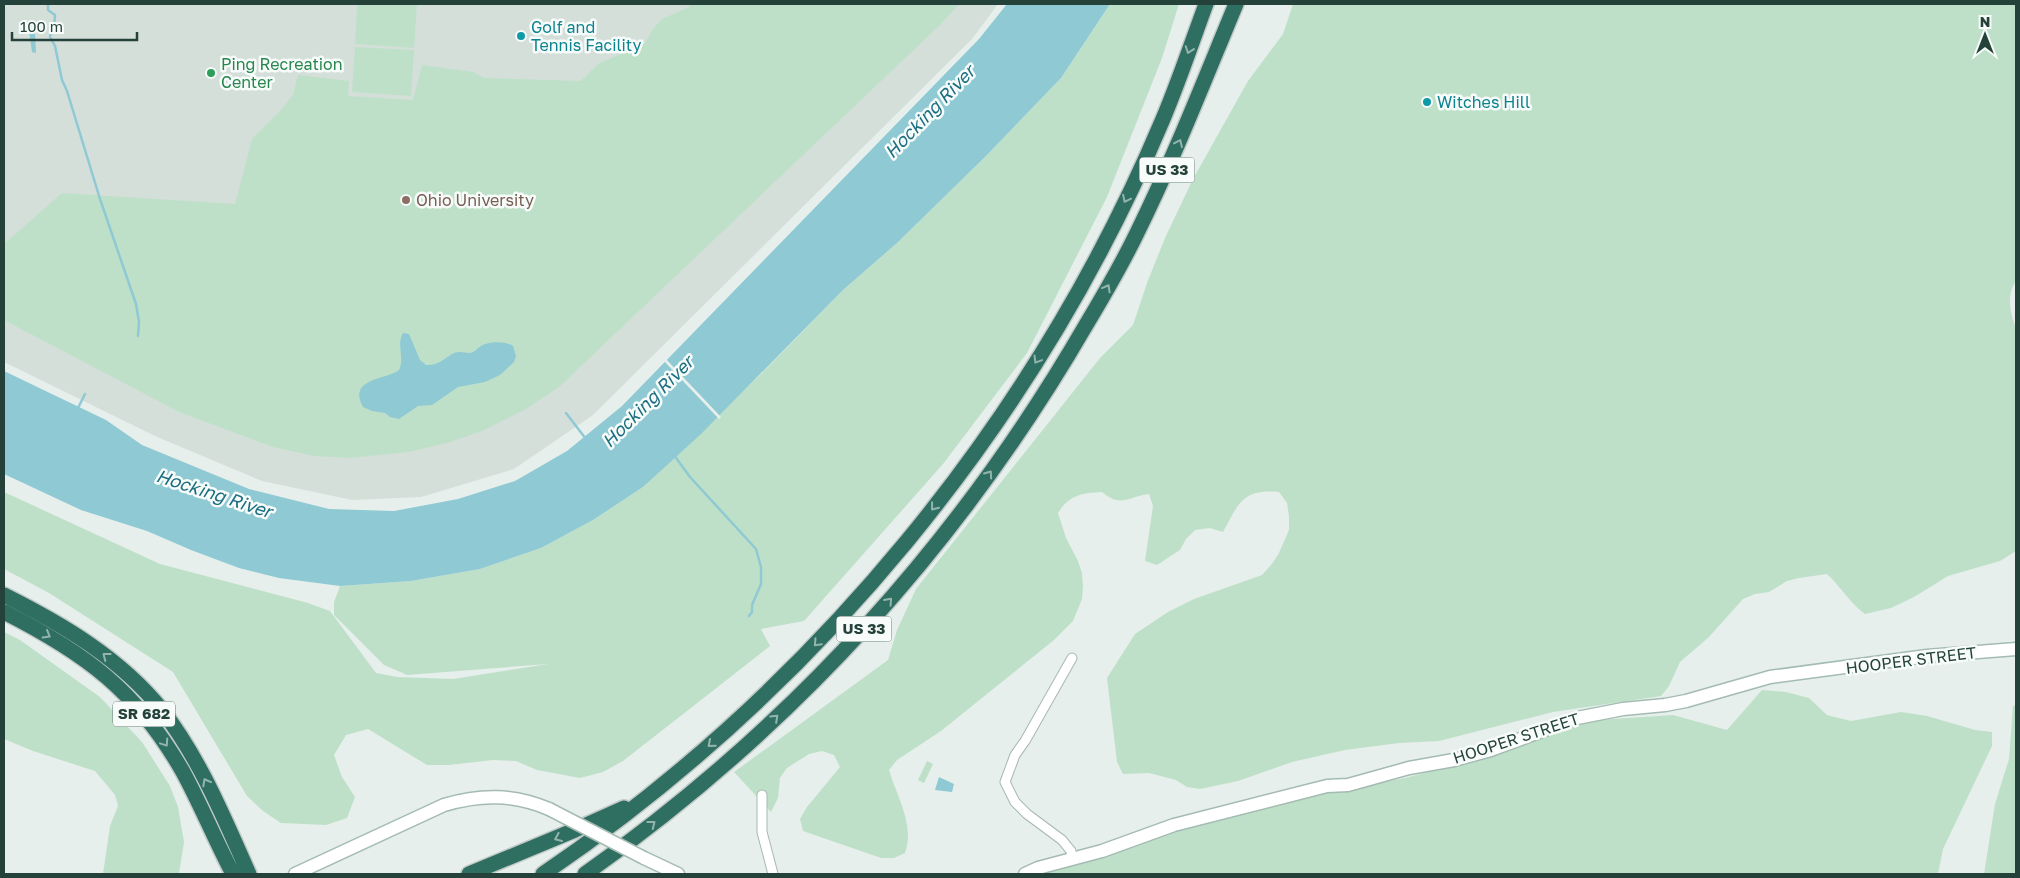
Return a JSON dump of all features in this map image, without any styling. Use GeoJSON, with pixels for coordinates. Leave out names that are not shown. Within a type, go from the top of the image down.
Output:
{"type":"FeatureCollection","features":[{"type":"Feature","properties":{"kind":"highway","name":"US 33"},"geometry":{"type":"LineString","coordinates":[[543,874],[577,851],[650,795],[760,700],[837,622],[906,542],[955,480],[1008,406],[1077,292],[1111,230],[1162,120],[1206,4]]}},
{"type":"Feature","properties":{"kind":"highway","name":"US 33"},"geometry":{"type":"LineString","coordinates":[[585,874],[680,802],[810,686],[915,572],[946,534],[1026,423],[1072,350],[1133,242],[1183,136],[1236,4]]}},
{"type":"Feature","properties":{"kind":"highway","name":"SR 682"},"geometry":{"type":"LineString","coordinates":[[4,595],[44,615],[88,643],[121,668],[141,687],[162,710],[180,738],[228,826]]}},
{"type":"Feature","properties":{"kind":"highway","name":"SR 682"},"geometry":{"type":"LineString","coordinates":[[4,612],[53,638],[85,659],[110,678],[129,697],[162,738],[183,772],[231,872]]}},
{"type":"Feature","properties":{"kind":"highway"},"geometry":{"type":"LineString","coordinates":[[469,874],[575,830],[650,795]]}},
{"type":"Feature","properties":{"kind":"highway"},"geometry":{"type":"LineString","coordinates":[[228,826],[249,874]]}},
{"type":"Feature","properties":{"kind":"highway"},"geometry":{"type":"LineString","coordinates":[[228,826],[258,874]]}},
{"type":"Feature","properties":{"kind":"street","name":"HOOPER STREET"},"geometry":{"type":"LineString","coordinates":[[1025,874],[1038,868],[1102,851],[1174,825],[1208,818],[1252,804],[1327,786],[1348,785],[1409,768],[1454,760],[1491,750],[1577,718],[1593,714],[1686,701],[1770,677],[1927,656],[2016,648]]}},
{"type":"Feature","properties":{"kind":"street"},"geometry":{"type":"LineString","coordinates":[[1072,658],[1025,741],[1015,755],[1005,782],[1015,802],[1027,814],[1062,840],[1071,851],[1072,859]]}},
{"type":"Feature","properties":{"kind":"street"},"geometry":{"type":"LineString","coordinates":[[762,795],[762,832],[773,874]]}},
{"type":"Feature","properties":{"kind":"street"},"geometry":{"type":"LineString","coordinates":[[295,874],[444,805],[461,800],[498,796],[517,798],[549,809],[678,874]]}},
{"type":"Feature","properties":{"kind":"shaded area","name":"Ohio University"},"geometry":{"type":"Polygon","coordinates":[[[4,4],[998,4],[972,39],[593,415],[514,469],[421,497],[352,500],[262,481],[155,436],[4,362],[4,4]]]}},
{"type":"Feature","properties":{"kind":"green space"},"geometry":{"type":"Polygon","coordinates":[[[357,4],[417,4],[414,48],[355,44],[357,4]]]}},
{"type":"Feature","properties":{"kind":"green space","name":"Ohio University"},"geometry":{"type":"Polygon","coordinates":[[[689,4],[959,4],[940,25],[559,387],[526,409],[482,431],[447,443],[408,452],[350,458],[314,456],[273,447],[179,412],[4,320],[4,244],[62,193],[235,204],[252,139],[293,95],[298,75],[349,81],[348,96],[413,100],[422,65],[474,72],[484,78],[581,81],[598,64],[645,43],[653,29],[662,19],[689,7],[689,4]]]}},
{"type":"Feature","properties":{"kind":"green space"},"geometry":{"type":"Polygon","coordinates":[[[1110,4],[1179,4],[1162,58],[1107,197],[1027,353],[943,464],[804,621],[761,629],[770,646],[623,761],[603,772],[580,778],[537,770],[516,761],[493,760],[449,765],[427,765],[368,729],[346,735],[334,755],[342,777],[355,797],[347,818],[326,825],[281,823],[263,811],[247,796],[173,672],[49,593],[4,569],[4,492],[160,564],[308,603],[330,611],[376,673],[397,677],[453,679],[548,664],[407,675],[384,665],[334,615],[334,602],[340,586],[411,581],[480,569],[541,548],[593,520],[643,487],[767,368],[843,290],[897,243],[986,156],[1061,78],[1110,4]]]}},
{"type":"Feature","properties":{"kind":"green space"},"geometry":{"type":"Polygon","coordinates":[[[1293,4],[2016,4],[2016,281],[2011,292],[2010,304],[2016,328],[2016,551],[2000,561],[1948,576],[1914,597],[1891,608],[1865,614],[1827,574],[1787,581],[1769,592],[1755,594],[1743,599],[1709,637],[1680,662],[1669,686],[1661,696],[1553,712],[1439,741],[1399,743],[1345,750],[1292,762],[1238,781],[1200,789],[1187,787],[1176,780],[1149,773],[1123,774],[1117,762],[1107,678],[1135,634],[1168,612],[1194,599],[1262,575],[1278,555],[1289,530],[1287,503],[1279,492],[1257,493],[1249,496],[1238,506],[1223,532],[1210,528],[1195,530],[1186,539],[1180,550],[1157,565],[1145,561],[1153,506],[1149,494],[1119,500],[1109,497],[1102,492],[1082,494],[1067,502],[1058,513],[1066,538],[1082,573],[1082,599],[1073,621],[1054,640],[941,731],[897,760],[889,770],[904,811],[908,832],[908,843],[905,853],[894,858],[881,858],[803,831],[800,819],[807,807],[840,767],[834,755],[822,751],[809,754],[787,768],[780,778],[778,798],[771,812],[734,772],[888,660],[897,630],[916,589],[1100,358],[1133,325],[1165,238],[1193,179],[1248,81],[1283,34],[1293,4]]]}},
{"type":"Feature","properties":{"kind":"green space"},"geometry":{"type":"Polygon","coordinates":[[[355,47],[414,50],[411,96],[352,92],[355,47]]]}},
{"type":"Feature","properties":{"kind":"green space"},"geometry":{"type":"Polygon","coordinates":[[[4,632],[20,640],[100,697],[142,742],[170,786],[178,807],[184,842],[179,874],[103,874],[110,826],[118,806],[115,795],[95,771],[33,751],[4,739],[4,632]]]}},
{"type":"Feature","properties":{"kind":"green space"},"geometry":{"type":"Polygon","coordinates":[[[1762,690],[1786,692],[1809,698],[1827,715],[1851,721],[1901,712],[1927,716],[1975,730],[1992,732],[1992,746],[1943,849],[1938,874],[1038,874],[1099,859],[1215,818],[1309,796],[1405,778],[1479,759],[1583,721],[1673,715],[1727,730],[1762,690]]]}},
{"type":"Feature","properties":{"kind":"green space"},"geometry":{"type":"Polygon","coordinates":[[[2016,705],[2016,874],[1984,874],[1995,804],[2009,759],[2013,706],[2016,705]]]}},
{"type":"Feature","properties":{"kind":"green space"},"geometry":{"type":"Polygon","coordinates":[[[927,761],[933,764],[924,783],[918,780],[927,761]]]}},
{"type":"Feature","properties":{"kind":"water","name":"Hocking River"},"geometry":{"type":"Polygon","coordinates":[[[1007,4],[1110,4],[1061,78],[986,156],[897,243],[843,290],[701,434],[643,487],[593,520],[541,548],[480,569],[411,581],[340,586],[279,578],[239,568],[147,531],[81,510],[4,474],[4,371],[106,420],[142,445],[249,489],[329,509],[394,511],[458,499],[515,481],[567,451],[622,406],[979,39],[1007,4]]]}},
{"type":"Feature","properties":{"kind":"water"},"geometry":{"type":"Polygon","coordinates":[[[29,31],[35,33],[36,53],[32,52],[29,31]]]}},
{"type":"Feature","properties":{"kind":"water"},"geometry":{"type":"Polygon","coordinates":[[[403,333],[409,334],[420,360],[426,365],[438,363],[456,352],[472,353],[483,345],[496,342],[513,346],[516,356],[514,362],[500,375],[485,382],[458,387],[432,405],[418,406],[399,419],[363,407],[359,397],[360,390],[364,385],[399,370],[401,365],[400,342],[403,333]]]}},
{"type":"Feature","properties":{"kind":"water"},"geometry":{"type":"Polygon","coordinates":[[[939,777],[954,784],[952,792],[935,790],[939,777]]]}},
{"type":"Feature","properties":{"kind":"pier"},"geometry":{"type":"Polygon","coordinates":[[[665,358],[721,417],[719,419],[663,360],[665,358]]]}},
{"type":"Feature","properties":{"kind":"waterway"},"geometry":{"type":"LineString","coordinates":[[48,4],[48,10],[55,15],[54,30],[51,31],[50,37],[55,46],[62,80],[100,199],[136,304],[139,322],[138,336]]}},
{"type":"Feature","properties":{"kind":"waterway"},"geometry":{"type":"LineString","coordinates":[[78,408],[85,394]]}},
{"type":"Feature","properties":{"kind":"waterway"},"geometry":{"type":"LineString","coordinates":[[566,413],[586,439]]}},
{"type":"Feature","properties":{"kind":"waterway"},"geometry":{"type":"LineString","coordinates":[[674,455],[690,477],[756,549],[761,567],[761,584],[749,616]]}},
{"type":"Feature","properties":{"kind":"place","name":"Golf and Tennis Facility"},"geometry":{"type":"Point","coordinates":[521,36]}},
{"type":"Feature","properties":{"kind":"place","name":"Ping Recreation Center"},"geometry":{"type":"Point","coordinates":[211,73]}},
{"type":"Feature","properties":{"kind":"place","name":"Witches Hill"},"geometry":{"type":"Point","coordinates":[1427,102]}},
{"type":"Feature","properties":{"kind":"place","name":"Ohio University"},"geometry":{"type":"Point","coordinates":[406,200]}}]}
